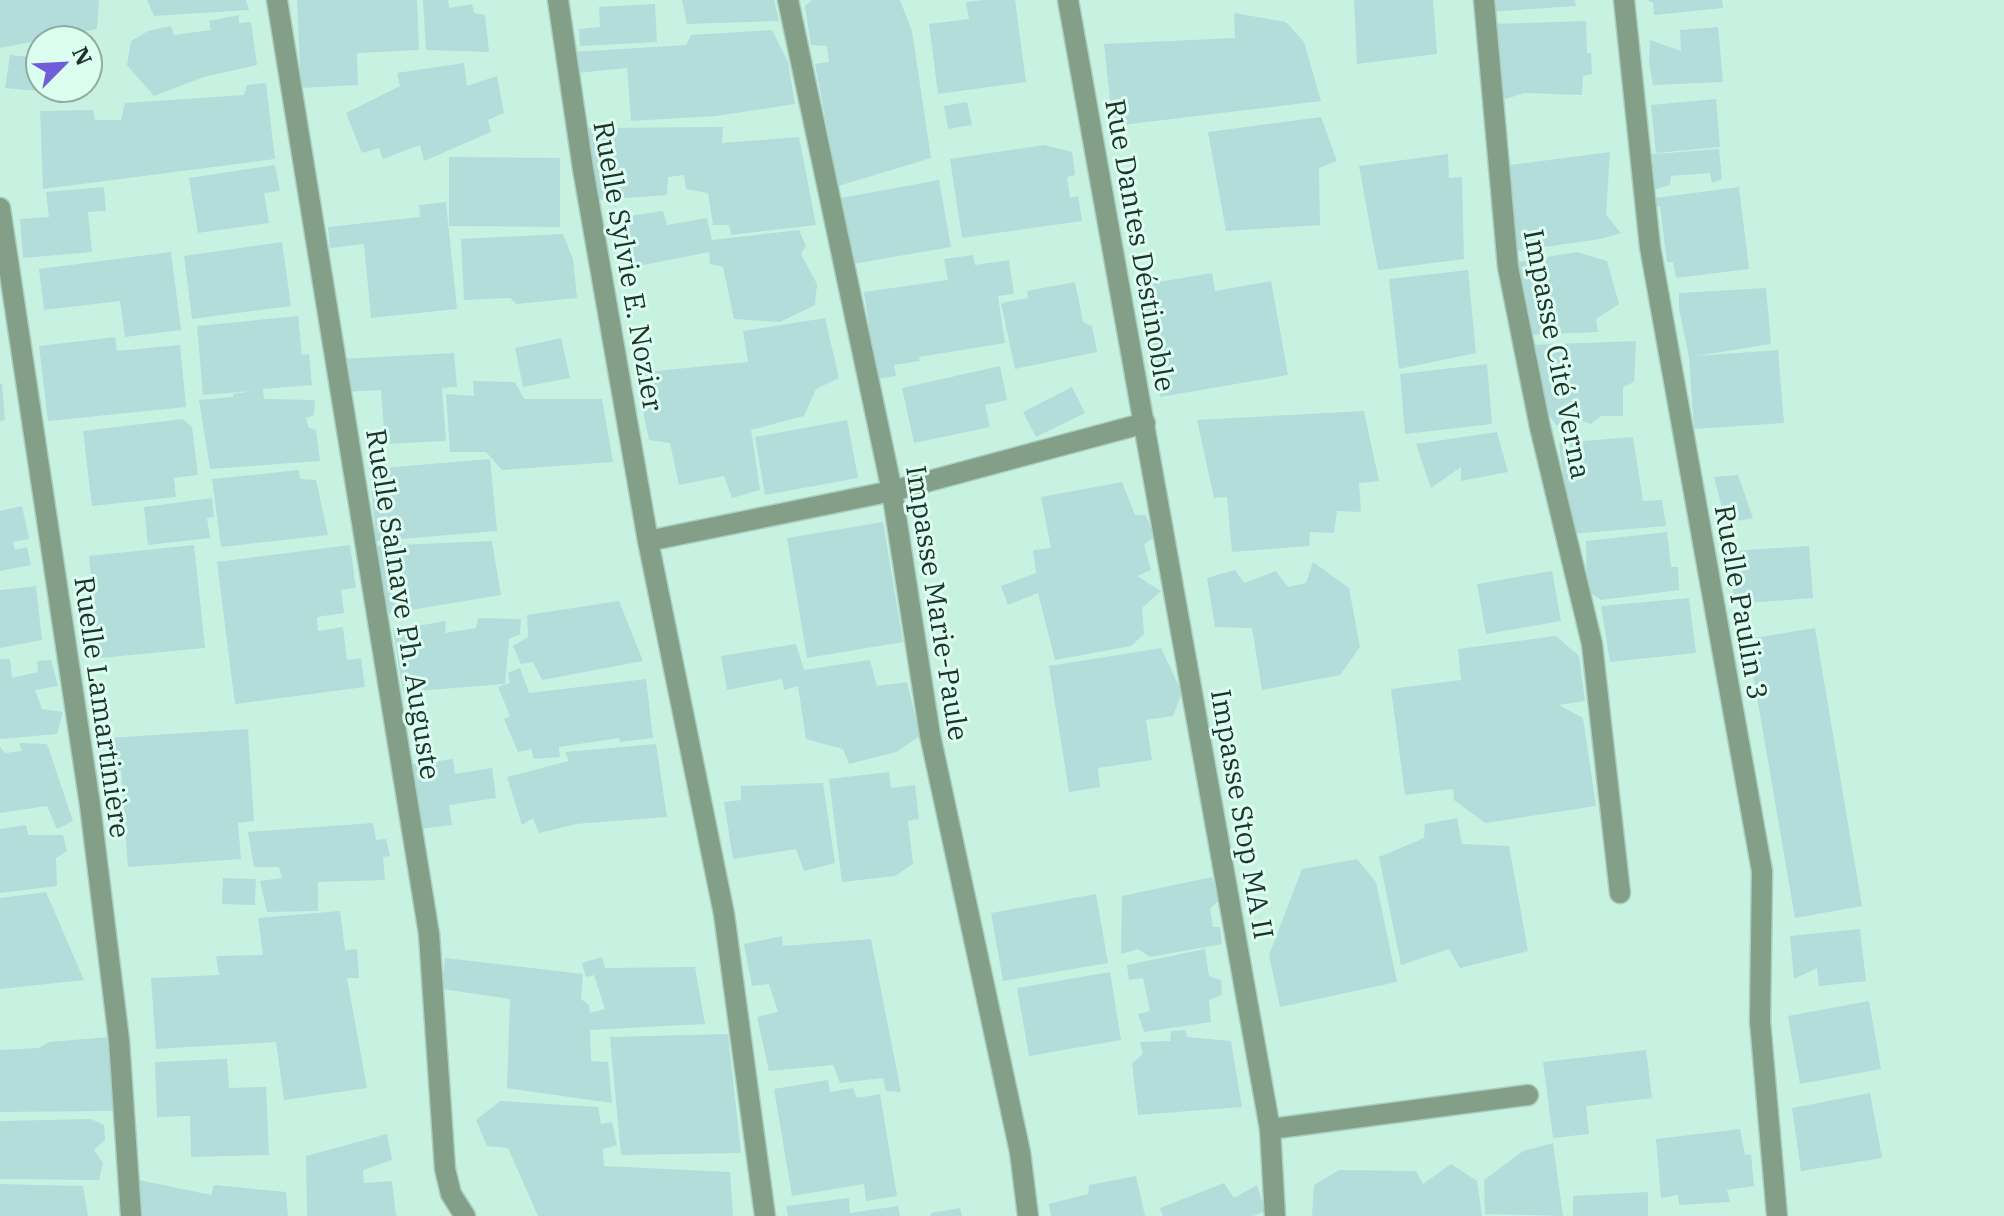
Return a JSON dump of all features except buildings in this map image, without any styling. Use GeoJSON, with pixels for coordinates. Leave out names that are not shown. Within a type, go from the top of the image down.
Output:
{"type":"FeatureCollection","features":[{"type":"Feature","properties":{"kind":"street","name":"Ruelle Salnave Ph. Auguste"},"geometry":{"type":"LineString","coordinates":[[277,0],[429,934],[445,1169],[451,1194],[465,1216]]}},
{"type":"Feature","properties":{"kind":"street","name":"Ruelle Sylvie E. Nozier"},"geometry":{"type":"LineString","coordinates":[[558,0],[583,169],[648,541],[724,914],[765,1216]]}},
{"type":"Feature","properties":{"kind":"street","name":"Impasse Marie-Paule"},"geometry":{"type":"LineString","coordinates":[[788,0],[892,491],[930,735],[1020,1152],[1028,1216]]}},
{"type":"Feature","properties":{"kind":"street","name":"Rue Dantes Déstinoble"},"geometry":{"type":"LineString","coordinates":[[648,541],[892,491],[1145,423],[1068,0]]}},
{"type":"Feature","properties":{"kind":"street","name":"Impasse Cité Verna"},"geometry":{"type":"LineString","coordinates":[[1484,0],[1508,267],[1540,427],[1592,644],[1620,893]]}},
{"type":"Feature","properties":{"kind":"street","name":"Ruelle Paulin 3"},"geometry":{"type":"LineString","coordinates":[[1624,0],[1650,247],[1762,871],[1760,1021],[1777,1216]]}},
{"type":"Feature","properties":{"kind":"street","name":"Ruelle Lamartinière"},"geometry":{"type":"LineString","coordinates":[[0,208],[90,805],[119,1040],[131,1216]]}},
{"type":"Feature","properties":{"kind":"street","name":"Impasse Stop MA II"},"geometry":{"type":"LineString","coordinates":[[1145,423],[1270,1129],[1275,1216]]}},
{"type":"Feature","properties":{"kind":"street"},"geometry":{"type":"LineString","coordinates":[[1270,1129],[1528,1095]]}}]}
